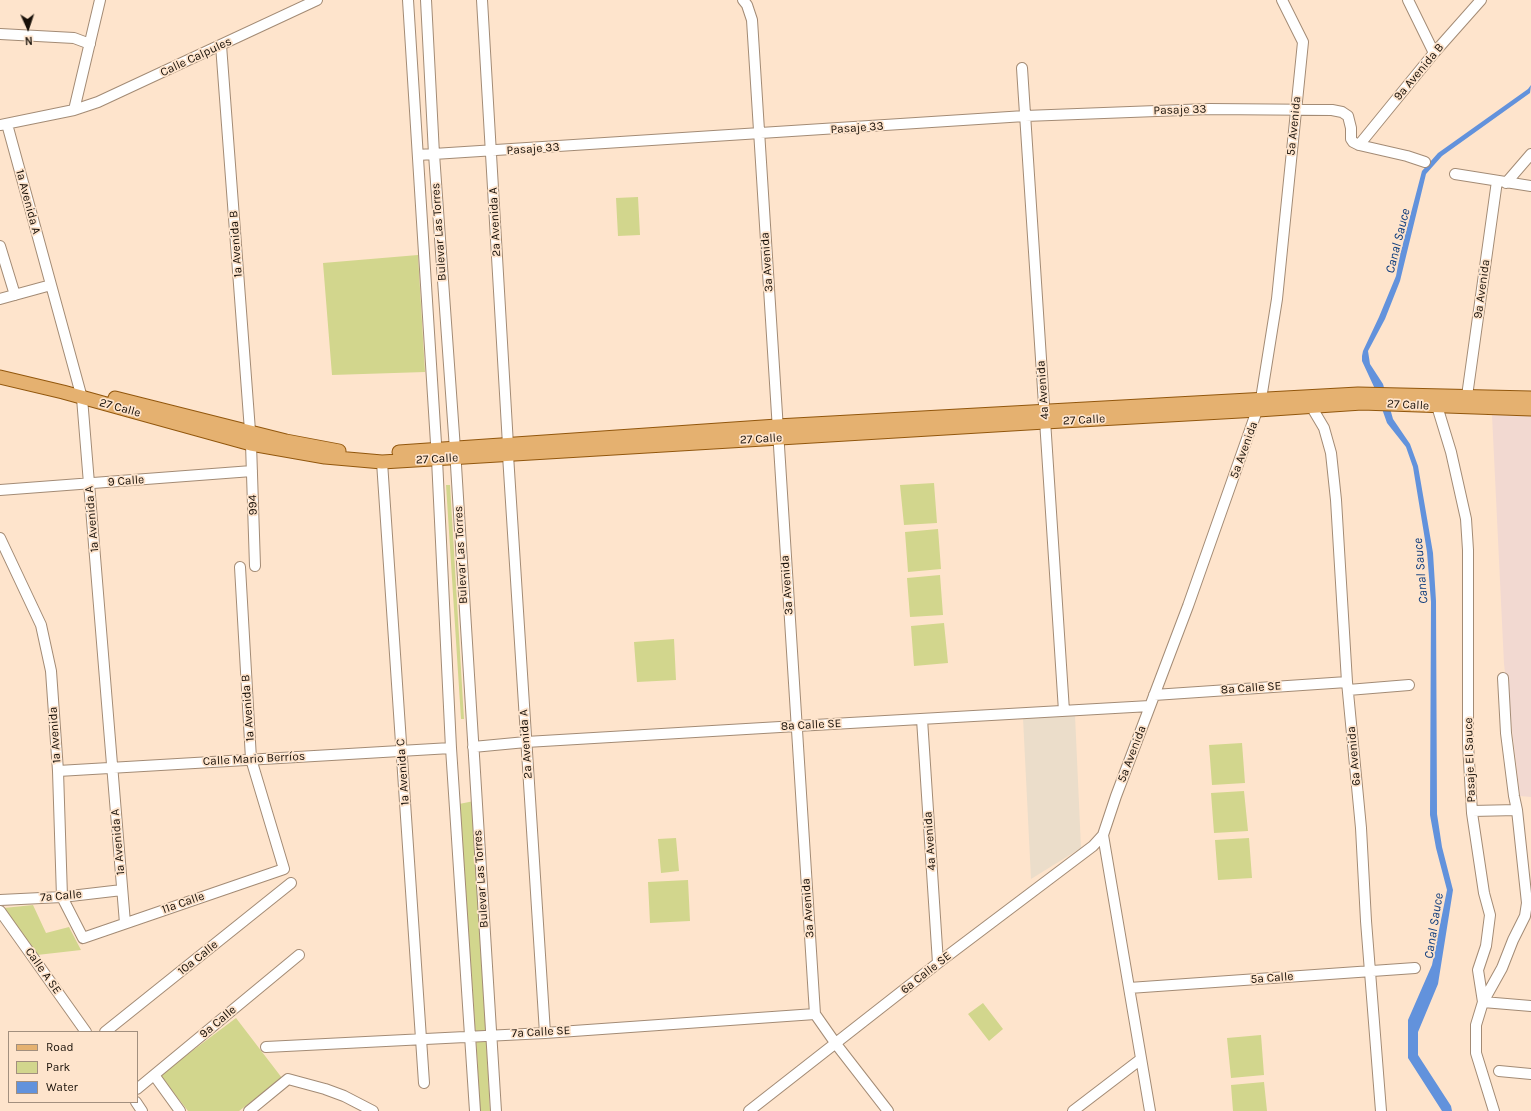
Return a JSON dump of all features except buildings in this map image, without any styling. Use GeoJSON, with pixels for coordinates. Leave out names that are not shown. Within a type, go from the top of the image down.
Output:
{"type":"FeatureCollection","features":[{"type":"Feature","properties":{"kind":"main road"},"geometry":{"type":"LineString","coordinates":[[0,371],[81,393]]}},
{"type":"Feature","properties":{"kind":"main road","name":"27 Calle"},"geometry":{"type":"LineString","coordinates":[[0,377],[81,393],[325,457],[382,462],[437,459],[455,453],[778,432],[1360,398],[1404,399],[1467,396],[1531,398]]}},
{"type":"Feature","properties":{"kind":"main road","name":"27 Calle"},"geometry":{"type":"LineString","coordinates":[[1260,405],[1311,406],[1360,398]]}},
{"type":"Feature","properties":{"kind":"main road","name":"27 Calle"},"geometry":{"type":"LineString","coordinates":[[1404,399],[1437,406],[1531,409]]}},
{"type":"Feature","properties":{"kind":"main road","name":"27 Calle"},"geometry":{"type":"LineString","coordinates":[[251,438],[286,441],[358,453],[437,459]]}},
{"type":"Feature","properties":{"kind":"street"},"geometry":{"type":"LineString","coordinates":[[74,110],[100,0]]}},
{"type":"Feature","properties":{"kind":"street","name":"Calle Calpules"},"geometry":{"type":"LineString","coordinates":[[4,125],[74,110],[98,102],[316,0]]}},
{"type":"Feature","properties":{"kind":"street","name":"Bulevar Las Torres"},"geometry":{"type":"LineString","coordinates":[[408,0],[437,459],[451,748],[475,1111]]}},
{"type":"Feature","properties":{"kind":"street","name":"Bulevar Las Torres"},"geometry":{"type":"LineString","coordinates":[[426,0],[434,154],[455,453],[472,747],[496,1111]]}},
{"type":"Feature","properties":{"kind":"street","name":"2a Avenida A"},"geometry":{"type":"LineString","coordinates":[[482,0],[544,1033]]}},
{"type":"Feature","properties":{"kind":"street","name":"3a Avenida"},"geometry":{"type":"LineString","coordinates":[[743,0],[750,13],[753,35],[815,1014]]}},
{"type":"Feature","properties":{"kind":"street","name":"5a Avenida"},"geometry":{"type":"LineString","coordinates":[[1150,1111],[1103,835],[1260,405],[1277,298],[1302,42],[1282,0]]}},
{"type":"Feature","properties":{"kind":"street"},"geometry":{"type":"LineString","coordinates":[[1408,0],[1434,53]]}},
{"type":"Feature","properties":{"kind":"street","name":"9a Avenida B"},"geometry":{"type":"LineString","coordinates":[[1358,145],[1434,53],[1481,0]]}},
{"type":"Feature","properties":{"kind":"street"},"geometry":{"type":"LineString","coordinates":[[0,34],[74,38],[90,44]]}},
{"type":"Feature","properties":{"kind":"street","name":"1a Avenida B"},"geometry":{"type":"LineString","coordinates":[[221,45],[251,438]]}},
{"type":"Feature","properties":{"kind":"street","name":"4a Avenida"},"geometry":{"type":"LineString","coordinates":[[1022,68],[1064,711]]}},
{"type":"Feature","properties":{"kind":"street","name":"Pasaje 33"},"geometry":{"type":"LineString","coordinates":[[418,155],[491,152],[1025,116],[1209,109],[1342,112],[1348,116],[1350,122],[1351,139],[1358,145]]}},
{"type":"Feature","properties":{"kind":"street","name":"1a Avenida A"},"geometry":{"type":"LineString","coordinates":[[4,125],[81,393],[125,923]]}},
{"type":"Feature","properties":{"kind":"street"},"geometry":{"type":"LineString","coordinates":[[1358,145],[1407,156],[1425,162]]}},
{"type":"Feature","properties":{"kind":"street"},"geometry":{"type":"LineString","coordinates":[[1502,182],[1531,154]]}},
{"type":"Feature","properties":{"kind":"street"},"geometry":{"type":"LineString","coordinates":[[1455,174],[1531,186]]}},
{"type":"Feature","properties":{"kind":"street","name":"9a Avenida"},"geometry":{"type":"LineString","coordinates":[[1467,396],[1502,182]]}},
{"type":"Feature","properties":{"kind":"street"},"geometry":{"type":"LineString","coordinates":[[0,246],[15,295]]}},
{"type":"Feature","properties":{"kind":"street"},"geometry":{"type":"LineString","coordinates":[[0,299],[51,285]]}},
{"type":"Feature","properties":{"kind":"street","name":"6a Avenida"},"geometry":{"type":"LineString","coordinates":[[1311,406],[1324,428],[1331,453],[1336,500],[1347,686],[1361,828],[1366,921],[1381,1111]]}},
{"type":"Feature","properties":{"kind":"street","name":"Pasaje El Sauce"},"geometry":{"type":"LineString","coordinates":[[1437,406],[1451,452],[1466,527],[1468,550],[1468,744],[1472,811],[1484,893],[1490,915],[1486,946],[1478,970],[1483,1002],[1476,1025],[1476,1053],[1494,1111]]}},
{"type":"Feature","properties":{"kind":"street","name":"994"},"geometry":{"type":"LineString","coordinates":[[251,438],[255,566]]}},
{"type":"Feature","properties":{"kind":"street","name":"1a Avenida C"},"geometry":{"type":"LineString","coordinates":[[382,462],[424,1083]]}},
{"type":"Feature","properties":{"kind":"street","name":"9 Calle"},"geometry":{"type":"LineString","coordinates":[[0,490],[252,471]]}},
{"type":"Feature","properties":{"kind":"street","name":"1a Avenida"},"geometry":{"type":"LineString","coordinates":[[0,538],[41,625],[51,671],[58,771],[62,897],[83,938]]}},
{"type":"Feature","properties":{"kind":"street","name":"1a Avenida B"},"geometry":{"type":"LineString","coordinates":[[240,567],[251,759],[284,869]]}},
{"type":"Feature","properties":{"kind":"street"},"geometry":{"type":"LineString","coordinates":[[1503,678],[1506,733],[1514,796],[1518,810],[1527,903],[1525,916],[1512,940],[1502,968],[1483,1002],[1531,1006]]}},
{"type":"Feature","properties":{"kind":"street","name":"8a Calle SE"},"geometry":{"type":"LineString","coordinates":[[1154,695],[1347,686],[1409,685]]}},
{"type":"Feature","properties":{"kind":"street","name":"8a Calle SE"},"geometry":{"type":"LineString","coordinates":[[472,747],[526,742],[1150,706]]}},
{"type":"Feature","properties":{"kind":"street","name":"4a Avenida"},"geometry":{"type":"LineString","coordinates":[[922,719],[938,963]]}},
{"type":"Feature","properties":{"kind":"street","name":"Calle Mario Berríos"},"geometry":{"type":"LineString","coordinates":[[58,771],[451,748]]}},
{"type":"Feature","properties":{"kind":"street"},"geometry":{"type":"LineString","coordinates":[[1472,811],[1518,810]]}},
{"type":"Feature","properties":{"kind":"street","name":"6a Calle SE"},"geometry":{"type":"LineString","coordinates":[[749,1111],[938,963],[1093,846],[1103,835]]}},
{"type":"Feature","properties":{"kind":"street","name":"11a Calle"},"geometry":{"type":"LineString","coordinates":[[83,938],[284,869]]}},
{"type":"Feature","properties":{"kind":"street","name":"10a Calle"},"geometry":{"type":"LineString","coordinates":[[106,1031],[291,883]]}},
{"type":"Feature","properties":{"kind":"street","name":"7a Calle"},"geometry":{"type":"LineString","coordinates":[[0,900],[62,897],[122,890]]}},
{"type":"Feature","properties":{"kind":"street","name":"Calle A SE"},"geometry":{"type":"LineString","coordinates":[[0,911],[85,1031]]}},
{"type":"Feature","properties":{"kind":"street","name":"9a Calle"},"geometry":{"type":"LineString","coordinates":[[138,1088],[299,955]]}},
{"type":"Feature","properties":{"kind":"street","name":"5a Calle"},"geometry":{"type":"LineString","coordinates":[[1129,988],[1415,968]]}},
{"type":"Feature","properties":{"kind":"street"},"geometry":{"type":"LineString","coordinates":[[815,1014],[836,1044],[888,1111]]}},
{"type":"Feature","properties":{"kind":"street","name":"7a Calle SE"},"geometry":{"type":"LineString","coordinates":[[266,1047],[544,1033],[815,1014]]}},
{"type":"Feature","properties":{"kind":"street"},"geometry":{"type":"LineString","coordinates":[[1073,1111],[1141,1059]]}},
{"type":"Feature","properties":{"kind":"street"},"geometry":{"type":"LineString","coordinates":[[1499,1071],[1531,1074]]}},
{"type":"Feature","properties":{"kind":"street"},"geometry":{"type":"LineString","coordinates":[[154,1075],[180,1111]]}},
{"type":"Feature","properties":{"kind":"street"},"geometry":{"type":"LineString","coordinates":[[249,1111],[288,1079],[326,1089],[344,1096],[373,1111]]}},
{"type":"Feature","properties":{"kind":"shaded area"},"geometry":{"type":"Polygon","coordinates":[[[1492,415],[1531,416],[1531,797],[1520,796],[1504,664],[1492,415]]]}},
{"type":"Feature","properties":{"kind":"shaded area"},"geometry":{"type":"Polygon","coordinates":[[[1075,715],[1081,848],[1031,879],[1023,718],[1075,715]]]}},
{"type":"Feature","properties":{"kind":"green space"},"geometry":{"type":"Polygon","coordinates":[[[638,197],[640,235],[618,236],[616,198],[638,197]]]}},
{"type":"Feature","properties":{"kind":"green space"},"geometry":{"type":"Polygon","coordinates":[[[418,255],[425,372],[332,375],[323,263],[418,255]]]}},
{"type":"Feature","properties":{"kind":"green space"},"geometry":{"type":"Polygon","coordinates":[[[934,483],[937,523],[904,525],[900,485],[934,483]]]}},
{"type":"Feature","properties":{"kind":"green space"},"geometry":{"type":"Polygon","coordinates":[[[446,485],[450,485],[464,719],[461,719],[446,485]]]}},
{"type":"Feature","properties":{"kind":"green space"},"geometry":{"type":"Polygon","coordinates":[[[938,529],[941,569],[908,572],[905,532],[938,529]]]}},
{"type":"Feature","properties":{"kind":"green space"},"geometry":{"type":"Polygon","coordinates":[[[940,575],[943,615],[910,617],[907,578],[940,575]]]}},
{"type":"Feature","properties":{"kind":"green space"},"geometry":{"type":"Polygon","coordinates":[[[944,623],[948,663],[914,666],[911,626],[944,623]]]}},
{"type":"Feature","properties":{"kind":"green space"},"geometry":{"type":"Polygon","coordinates":[[[674,639],[676,680],[637,682],[634,642],[674,639]]]}},
{"type":"Feature","properties":{"kind":"green space"},"geometry":{"type":"Polygon","coordinates":[[[1242,743],[1245,783],[1212,785],[1209,745],[1242,743]]]}},
{"type":"Feature","properties":{"kind":"green space"},"geometry":{"type":"Polygon","coordinates":[[[1244,791],[1248,831],[1214,833],[1211,793],[1244,791]]]}},
{"type":"Feature","properties":{"kind":"green space"},"geometry":{"type":"Polygon","coordinates":[[[474,801],[490,1111],[480,1111],[459,804],[474,801]]]}},
{"type":"Feature","properties":{"kind":"green space"},"geometry":{"type":"Polygon","coordinates":[[[676,838],[679,871],[661,873],[658,839],[676,838]]]}},
{"type":"Feature","properties":{"kind":"green space"},"geometry":{"type":"Polygon","coordinates":[[[1249,838],[1252,878],[1218,880],[1215,840],[1249,838]]]}},
{"type":"Feature","properties":{"kind":"green space"},"geometry":{"type":"Polygon","coordinates":[[[688,880],[690,921],[650,923],[648,882],[688,880]]]}},
{"type":"Feature","properties":{"kind":"green space"},"geometry":{"type":"Polygon","coordinates":[[[33,905],[46,933],[69,927],[81,950],[37,955],[4,908],[33,905]]]}},
{"type":"Feature","properties":{"kind":"green space"},"geometry":{"type":"Polygon","coordinates":[[[983,1003],[1003,1029],[989,1041],[968,1014],[983,1003]]]}},
{"type":"Feature","properties":{"kind":"green space"},"geometry":{"type":"Polygon","coordinates":[[[236,1018],[282,1078],[239,1111],[188,1111],[160,1075],[236,1018]]]}},
{"type":"Feature","properties":{"kind":"green space"},"geometry":{"type":"Polygon","coordinates":[[[1261,1035],[1264,1075],[1231,1078],[1227,1038],[1261,1035]]]}},
{"type":"Feature","properties":{"kind":"green space"},"geometry":{"type":"Polygon","coordinates":[[[1264,1082],[1267,1111],[1233,1111],[1231,1085],[1264,1082]]]}},
{"type":"Feature","properties":{"kind":"water"},"geometry":{"type":"Polygon","coordinates":[[[1531,85],[1530,93],[1442,156],[1426,174],[1400,281],[1385,319],[1368,351],[1370,364],[1383,384],[1393,419],[1410,444],[1418,466],[1433,553],[1436,601],[1437,814],[1442,847],[1453,890],[1438,984],[1418,1032],[1418,1055],[1451,1106],[1452,1111],[1442,1111],[1408,1058],[1408,1020],[1432,965],[1447,890],[1436,848],[1430,815],[1431,602],[1427,552],[1413,467],[1406,447],[1387,423],[1375,389],[1362,361],[1362,356],[1396,276],[1422,171],[1438,153],[1528,89],[1531,85]]]}},
{"type":"Feature","properties":{"kind":"water label","name":"Canal Sauce"},"geometry":{"type":"Point","coordinates":[1398,241]}},
{"type":"Feature","properties":{"kind":"water label","name":"Canal Sauce"},"geometry":{"type":"Point","coordinates":[1421,571]}},
{"type":"Feature","properties":{"kind":"water label","name":"Canal Sauce"},"geometry":{"type":"Point","coordinates":[1434,926]}}]}
